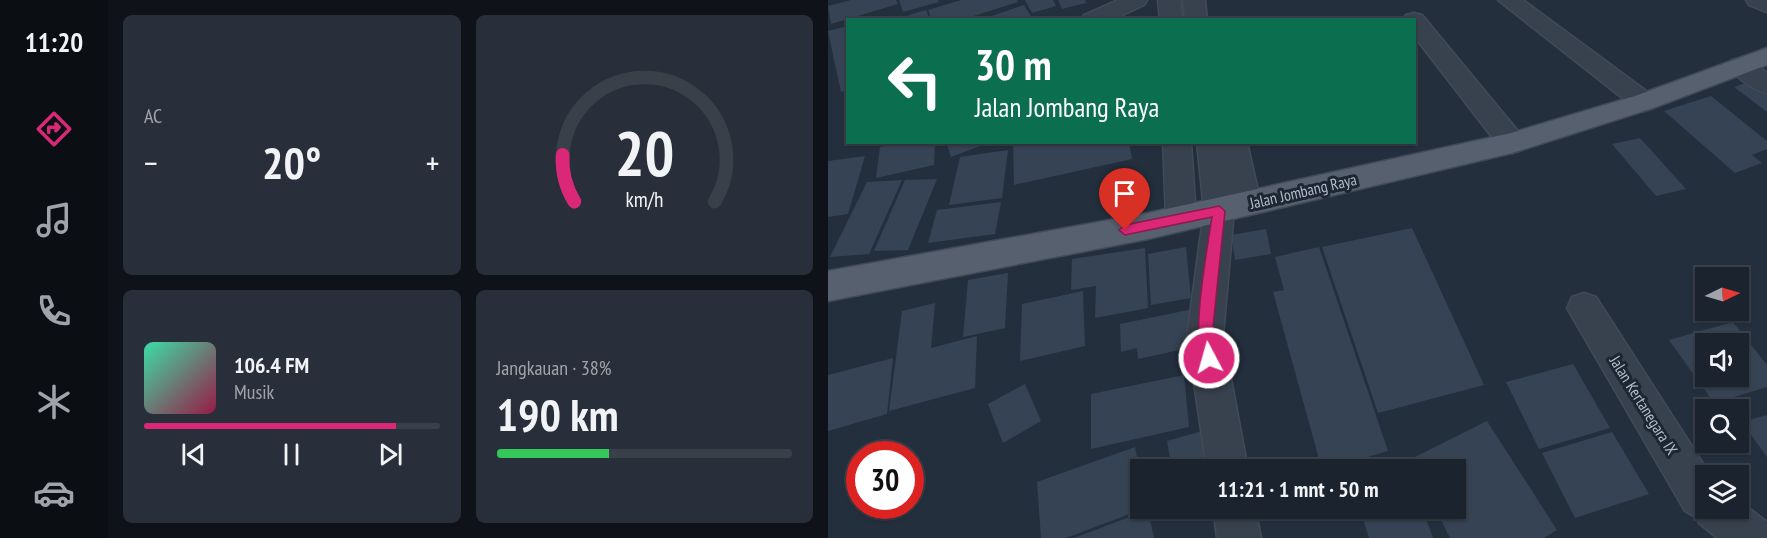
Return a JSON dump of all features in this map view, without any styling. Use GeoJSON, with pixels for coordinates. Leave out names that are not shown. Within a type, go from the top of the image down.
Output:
{"type":"FeatureCollection","features":[{"type":"Feature","properties":{"kind":"main road","name":"Jalan Jombang Raya"},"geometry":{"type":"LineString","coordinates":[[828,286],[1181,218],[1512,143],[1644,102],[1754,61]]}},
{"type":"Feature","properties":{"kind":"street"},"geometry":{"type":"LineString","coordinates":[[1096,18],[1136,0]]}},
{"type":"Feature","properties":{"kind":"street"},"geometry":{"type":"LineString","coordinates":[[1169,0],[1171,18]]}},
{"type":"Feature","properties":{"kind":"street"},"geometry":{"type":"LineString","coordinates":[[1194,0],[1196,18]]}},
{"type":"Feature","properties":{"kind":"street"},"geometry":{"type":"LineString","coordinates":[[1398,0],[1412,18]]}},
{"type":"Feature","properties":{"kind":"street"},"geometry":{"type":"LineString","coordinates":[[1509,0],[1644,102]]}},
{"type":"Feature","properties":{"kind":"street"},"geometry":{"type":"LineString","coordinates":[[1757,0],[1767,5]]}},
{"type":"Feature","properties":{"kind":"street"},"geometry":{"type":"LineString","coordinates":[[1416,23],[1512,143]]}},
{"type":"Feature","properties":{"kind":"street"},"geometry":{"type":"LineString","coordinates":[[1754,61],[1767,86]]}},
{"type":"Feature","properties":{"kind":"street"},"geometry":{"type":"LineString","coordinates":[[1177,144],[1181,218]]}},
{"type":"Feature","properties":{"kind":"street"},"geometry":{"type":"LineString","coordinates":[[1212,144],[1233,207]]}},
{"type":"Feature","properties":{"kind":"street"},"geometry":{"type":"LineString","coordinates":[[1226,459],[1205,336],[1233,207],[1233,144]]}},
{"type":"Feature","properties":{"kind":"street","name":"Jalan Kertanegara IX"},"geometry":{"type":"LineString","coordinates":[[1584,308],[1695,488]]}},
{"type":"Feature","properties":{"kind":"street"},"geometry":{"type":"LineString","coordinates":[[1236,519],[1239,538]]}},
{"type":"Feature","properties":{"kind":"street"},"geometry":{"type":"LineString","coordinates":[[1728,519],[1751,538]]}},
{"type":"Feature","properties":{"kind":"building"},"geometry":{"type":"Polygon","coordinates":[[[851,0],[896,0],[898,4],[831,24],[828,6],[851,0]]]}},
{"type":"Feature","properties":{"kind":"building"},"geometry":{"type":"Polygon","coordinates":[[[899,0],[938,0],[939,2],[903,12],[899,0]]]}},
{"type":"Feature","properties":{"kind":"building"},"geometry":{"type":"Polygon","coordinates":[[[961,0],[1017,0],[1018,2],[967,18],[931,18],[928,10],[961,0]]]}},
{"type":"Feature","properties":{"kind":"building"},"geometry":{"type":"Polygon","coordinates":[[[1025,0],[1053,0],[1056,6],[1032,13],[1025,0]]]}},
{"type":"Feature","properties":{"kind":"building"},"geometry":{"type":"Polygon","coordinates":[[[1058,0],[1085,0],[1086,3],[1062,9],[1058,0]]]}},
{"type":"Feature","properties":{"kind":"building"},"geometry":{"type":"Polygon","coordinates":[[[1024,5],[1032,18],[990,18],[1024,5]]]}},
{"type":"Feature","properties":{"kind":"building"},"geometry":{"type":"Polygon","coordinates":[[[926,10],[929,18],[899,18],[926,10]]]}},
{"type":"Feature","properties":{"kind":"building"},"geometry":{"type":"Polygon","coordinates":[[[846,26],[846,91],[841,92],[828,31],[846,26]]]}},
{"type":"Feature","properties":{"kind":"building"},"geometry":{"type":"Polygon","coordinates":[[[1755,80],[1767,89],[1767,112],[1734,87],[1755,80]]]}},
{"type":"Feature","properties":{"kind":"building"},"geometry":{"type":"Polygon","coordinates":[[[1711,96],[1767,141],[1767,149],[1752,155],[1762,163],[1735,173],[1664,111],[1711,96]]]}},
{"type":"Feature","properties":{"kind":"building"},"geometry":{"type":"Polygon","coordinates":[[[1640,138],[1686,189],[1656,196],[1612,144],[1640,138]]]}},
{"type":"Feature","properties":{"kind":"building"},"geometry":{"type":"Polygon","coordinates":[[[893,144],[935,144],[934,165],[876,178],[880,147],[893,144]]]}},
{"type":"Feature","properties":{"kind":"building"},"geometry":{"type":"Polygon","coordinates":[[[947,144],[985,144],[951,157],[947,144]]]}},
{"type":"Feature","properties":{"kind":"building"},"geometry":{"type":"Polygon","coordinates":[[[1013,144],[1129,144],[1132,159],[1014,185],[1013,144]]]}},
{"type":"Feature","properties":{"kind":"building"},"geometry":{"type":"Polygon","coordinates":[[[1008,150],[1002,198],[949,205],[960,157],[1008,150]]]}},
{"type":"Feature","properties":{"kind":"building"},"geometry":{"type":"Polygon","coordinates":[[[865,156],[848,214],[828,217],[828,161],[865,156]]]}},
{"type":"Feature","properties":{"kind":"building"},"geometry":{"type":"Polygon","coordinates":[[[937,179],[908,250],[874,251],[905,180],[937,179]]]}},
{"type":"Feature","properties":{"kind":"building"},"geometry":{"type":"Polygon","coordinates":[[[902,180],[869,254],[830,257],[867,182],[902,180]]]}},
{"type":"Feature","properties":{"kind":"building"},"geometry":{"type":"Polygon","coordinates":[[[1001,202],[995,234],[928,243],[937,210],[1001,202]]]}},
{"type":"Feature","properties":{"kind":"building"},"geometry":{"type":"Polygon","coordinates":[[[1412,228],[1484,385],[1378,413],[1322,247],[1412,228]]]}},
{"type":"Feature","properties":{"kind":"building"},"geometry":{"type":"Polygon","coordinates":[[[1266,229],[1271,254],[1235,260],[1231,235],[1266,229]]]}},
{"type":"Feature","properties":{"kind":"building"},"geometry":{"type":"Polygon","coordinates":[[[1186,247],[1191,298],[1151,305],[1148,254],[1186,247]]]}},
{"type":"Feature","properties":{"kind":"building"},"geometry":{"type":"Polygon","coordinates":[[[1319,247],[1388,451],[1360,459],[1319,459],[1273,292],[1284,290],[1275,257],[1319,247]]]}},
{"type":"Feature","properties":{"kind":"building"},"geometry":{"type":"Polygon","coordinates":[[[1145,248],[1148,308],[1095,318],[1096,286],[1071,290],[1072,259],[1145,248]]]}},
{"type":"Feature","properties":{"kind":"building"},"geometry":{"type":"Polygon","coordinates":[[[1008,273],[1005,328],[963,337],[968,280],[1008,273]]]}},
{"type":"Feature","properties":{"kind":"building"},"geometry":{"type":"Polygon","coordinates":[[[1083,291],[1085,346],[1020,361],[1022,304],[1083,291]]]}},
{"type":"Feature","properties":{"kind":"building"},"geometry":{"type":"Polygon","coordinates":[[[935,303],[931,348],[977,336],[975,388],[889,411],[902,311],[935,303]]]}},
{"type":"Feature","properties":{"kind":"building"},"geometry":{"type":"Polygon","coordinates":[[[1193,309],[1198,346],[1138,359],[1137,348],[1121,352],[1120,324],[1193,309]]]}},
{"type":"Feature","properties":{"kind":"building"},"geometry":{"type":"Polygon","coordinates":[[[1733,322],[1742,333],[1695,333],[1695,376],[1669,340],[1733,322]]]}},
{"type":"Feature","properties":{"kind":"building"},"geometry":{"type":"Polygon","coordinates":[[[1749,342],[1767,365],[1767,387],[1727,399],[1711,399],[1703,387],[1749,387],[1749,342]]]}},
{"type":"Feature","properties":{"kind":"building"},"geometry":{"type":"Polygon","coordinates":[[[893,358],[887,414],[828,431],[828,375],[893,358]]]}},
{"type":"Feature","properties":{"kind":"building"},"geometry":{"type":"Polygon","coordinates":[[[1573,364],[1610,428],[1539,449],[1506,382],[1573,364]]]}},
{"type":"Feature","properties":{"kind":"building"},"geometry":{"type":"Polygon","coordinates":[[[1184,375],[1189,427],[1091,449],[1091,394],[1184,375]]]}},
{"type":"Feature","properties":{"kind":"building"},"geometry":{"type":"Polygon","coordinates":[[[1025,384],[1041,421],[1003,443],[988,404],[1025,384]]]}},
{"type":"Feature","properties":{"kind":"building"},"geometry":{"type":"Polygon","coordinates":[[[1767,415],[1767,457],[1749,432],[1749,420],[1767,415]]]}},
{"type":"Feature","properties":{"kind":"building"},"geometry":{"type":"Polygon","coordinates":[[[1487,421],[1557,530],[1544,538],[1450,538],[1440,519],[1466,519],[1466,459],[1411,459],[1487,421]]]}},
{"type":"Feature","properties":{"kind":"building"},"geometry":{"type":"Polygon","coordinates":[[[1213,428],[1214,459],[1170,459],[1167,441],[1213,428]]]}},
{"type":"Feature","properties":{"kind":"building"},"geometry":{"type":"Polygon","coordinates":[[[1612,432],[1649,494],[1575,518],[1542,453],[1612,432]]]}},
{"type":"Feature","properties":{"kind":"building"},"geometry":{"type":"Polygon","coordinates":[[[1135,447],[1137,459],[1130,459],[1130,514],[1066,538],[1041,538],[1037,482],[1135,447]]]}},
{"type":"Feature","properties":{"kind":"building"},"geometry":{"type":"Polygon","coordinates":[[[1130,517],[1130,519],[1150,519],[1154,538],[1074,538],[1130,517]]]}},
{"type":"Feature","properties":{"kind":"building"},"geometry":{"type":"Polygon","coordinates":[[[1363,519],[1426,519],[1433,538],[1369,538],[1363,519]]]}},
{"type":"Feature","properties":{"kind":"route"},"geometry":{"type":"LineString","coordinates":[[1125,230],[1219,211],[1205,336],[1209,358]]}}]}
